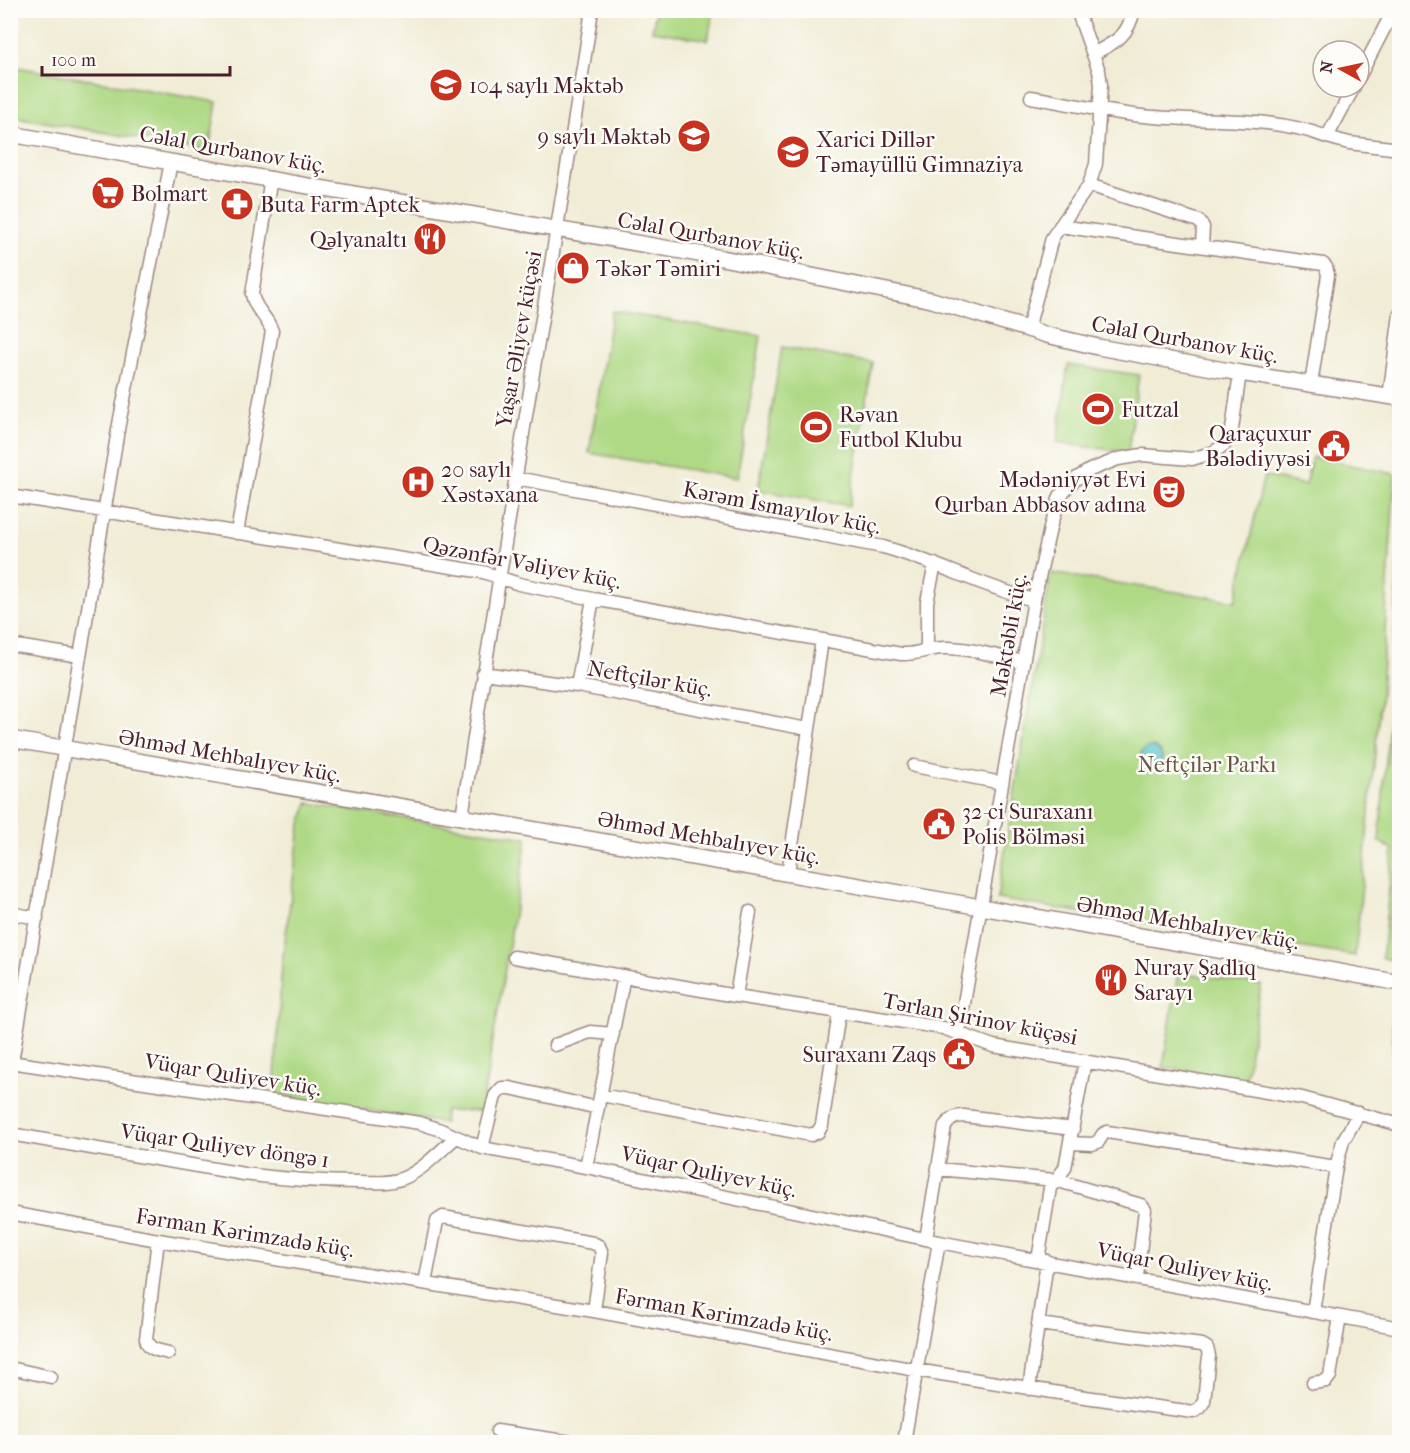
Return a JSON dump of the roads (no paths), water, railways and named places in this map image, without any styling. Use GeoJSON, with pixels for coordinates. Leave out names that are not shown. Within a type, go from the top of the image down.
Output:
{"type":"FeatureCollection","features":[{"type":"Feature","properties":{"kind":"street","name":"Yaşar Əliyev küçəsi"},"geometry":{"type":"LineString","coordinates":[[462,817],[483,673],[558,230],[592,10]]}},
{"type":"Feature","properties":{"kind":"street"},"geometry":{"type":"LineString","coordinates":[[1028,329],[1052,238],[1089,185],[1096,164],[1100,71],[1077,10]]}},
{"type":"Feature","properties":{"kind":"street"},"geometry":{"type":"LineString","coordinates":[[1093,54],[1118,40],[1127,30],[1134,10]]}},
{"type":"Feature","properties":{"kind":"street"},"geometry":{"type":"LineString","coordinates":[[1371,54],[1391,15],[1400,11]]}},
{"type":"Feature","properties":{"kind":"street"},"geometry":{"type":"LineString","coordinates":[[1031,97],[1152,117],[1282,125],[1349,143],[1400,148]]}},
{"type":"Feature","properties":{"kind":"street"},"geometry":{"type":"LineString","coordinates":[[1327,137],[1348,99]]}},
{"type":"Feature","properties":{"kind":"street","name":"Cəlal Qurbanov küç."},"geometry":{"type":"LineString","coordinates":[[10,134],[722,258],[922,298],[1098,347],[1394,398]]}},
{"type":"Feature","properties":{"kind":"street"},"geometry":{"type":"LineString","coordinates":[[11,1062],[104,511],[171,162]]}},
{"type":"Feature","properties":{"kind":"street"},"geometry":{"type":"LineString","coordinates":[[237,533],[272,331],[269,322],[253,303],[252,294],[271,178]]}},
{"type":"Feature","properties":{"kind":"street"},"geometry":{"type":"LineString","coordinates":[[1089,185],[1199,221],[1203,227],[1202,246]]}},
{"type":"Feature","properties":{"kind":"street"},"geometry":{"type":"LineString","coordinates":[[1060,226],[1323,264],[1328,275],[1311,384]]}},
{"type":"Feature","properties":{"kind":"street"},"geometry":{"type":"LineString","coordinates":[[1394,398],[1400,314]]}},
{"type":"Feature","properties":{"kind":"street","name":"Məktəbli küç."},"geometry":{"type":"LineString","coordinates":[[959,1032],[1034,600],[1060,496],[1068,486],[1090,470],[1118,459],[1142,456],[1192,459],[1214,452],[1225,444],[1232,429],[1240,373]]}},
{"type":"Feature","properties":{"kind":"street","name":"Kərəm İsmayılov küç."},"geometry":{"type":"LineString","coordinates":[[516,478],[883,547],[935,564],[983,585],[1034,600]]}},
{"type":"Feature","properties":{"kind":"street","name":"Qəzənfər Vəliyev küç."},"geometry":{"type":"LineString","coordinates":[[10,496],[483,572],[519,584],[593,599],[902,654],[914,655],[927,650],[955,648],[1023,662]]}},
{"type":"Feature","properties":{"kind":"street"},"geometry":{"type":"LineString","coordinates":[[927,650],[927,602],[935,564]]}},
{"type":"Feature","properties":{"kind":"street"},"geometry":{"type":"LineString","coordinates":[[577,686],[593,599]]}},
{"type":"Feature","properties":{"kind":"street"},"geometry":{"type":"LineString","coordinates":[[788,873],[822,640]]}},
{"type":"Feature","properties":{"kind":"street"},"geometry":{"type":"LineString","coordinates":[[10,645],[80,656]]}},
{"type":"Feature","properties":{"kind":"street","name":"Neftçilər küç."},"geometry":{"type":"LineString","coordinates":[[483,673],[577,686],[808,729]]}},
{"type":"Feature","properties":{"kind":"street","name":"Əhməd Mehbalıyev küç."},"geometry":{"type":"LineString","coordinates":[[10,739],[788,873],[1400,983]]}},
{"type":"Feature","properties":{"kind":"street"},"geometry":{"type":"LineString","coordinates":[[914,766],[1002,783]]}},
{"type":"Feature","properties":{"kind":"street"},"geometry":{"type":"LineString","coordinates":[[736,996],[750,912]]}},
{"type":"Feature","properties":{"kind":"street"},"geometry":{"type":"LineString","coordinates":[[10,913],[37,918]]}},
{"type":"Feature","properties":{"kind":"street","name":"Tərlan Şirinov küçəsi"},"geometry":{"type":"LineString","coordinates":[[514,957],[736,996],[943,1028],[993,1046],[1302,1098],[1400,1125]]}},
{"type":"Feature","properties":{"kind":"street"},"geometry":{"type":"LineString","coordinates":[[586,1167],[624,976]]}},
{"type":"Feature","properties":{"kind":"street"},"geometry":{"type":"LineString","coordinates":[[482,1148],[495,1096],[502,1089],[510,1088],[811,1134],[818,1132],[822,1125],[839,1013]]}},
{"type":"Feature","properties":{"kind":"street"},"geometry":{"type":"LineString","coordinates":[[555,1045],[590,1032],[613,1034]]}},
{"type":"Feature","properties":{"kind":"street"},"geometry":{"type":"LineString","coordinates":[[1029,1389],[1038,1324],[1047,1199],[1050,1188],[1065,1168],[1085,1061]]}},
{"type":"Feature","properties":{"kind":"street","name":"Vüqar Quliyev küç."},"geometry":{"type":"LineString","coordinates":[[11,1062],[420,1123],[482,1148],[586,1167],[939,1242],[1400,1328]]}},
{"type":"Feature","properties":{"kind":"street"},"geometry":{"type":"LineString","coordinates":[[1313,1312],[1336,1167],[1343,1140],[1359,1113]]}},
{"type":"Feature","properties":{"kind":"street"},"geometry":{"type":"LineString","coordinates":[[926,1239],[945,1126],[955,1116],[1073,1129]]}},
{"type":"Feature","properties":{"kind":"street"},"geometry":{"type":"LineString","coordinates":[[1071,1143],[1098,1143],[1103,1134],[1107,1132],[1336,1167]]}},
{"type":"Feature","properties":{"kind":"street","name":"Vüqar Quliyev döngə 1"},"geometry":{"type":"LineString","coordinates":[[10,1134],[283,1179],[337,1182],[386,1182],[401,1179],[411,1174],[456,1137]]}},
{"type":"Feature","properties":{"kind":"street"},"geometry":{"type":"LineString","coordinates":[[938,1169],[1055,1180],[1141,1205],[1145,1210],[1137,1278]]}},
{"type":"Feature","properties":{"kind":"street","name":"Fərman Kərimzadə küç."},"geometry":{"type":"LineString","coordinates":[[10,1213],[158,1240],[594,1311],[1029,1389],[1193,1412],[1200,1408],[1204,1401],[1209,1356],[1207,1348],[1202,1345],[1038,1324]]}},
{"type":"Feature","properties":{"kind":"street"},"geometry":{"type":"LineString","coordinates":[[425,1283],[437,1221],[443,1217],[593,1243],[599,1246],[602,1253],[594,1311]]}},
{"type":"Feature","properties":{"kind":"street"},"geometry":{"type":"LineString","coordinates":[[158,1240],[146,1339],[151,1348],[168,1353]]}},
{"type":"Feature","properties":{"kind":"street"},"geometry":{"type":"LineString","coordinates":[[904,1443],[939,1242]]}},
{"type":"Feature","properties":{"kind":"street"},"geometry":{"type":"LineString","coordinates":[[1313,1383],[1326,1382],[1330,1376],[1340,1317]]}},
{"type":"Feature","properties":{"kind":"street"},"geometry":{"type":"LineString","coordinates":[[10,1368],[51,1377]]}},
{"type":"Feature","properties":{"kind":"street"},"geometry":{"type":"LineString","coordinates":[[497,1431],[571,1443]]}},
{"type":"Feature","properties":{"kind":"water"},"geometry":{"type":"Polygon","coordinates":[[[1151,747],[1159,750],[1162,758],[1159,766],[1151,769],[1143,766],[1140,758],[1143,750],[1151,747]]]}},
{"type":"Feature","properties":{"kind":"place","name":"104 saylı Məktəb"},"geometry":{"type":"Point","coordinates":[446,85]}},
{"type":"Feature","properties":{"kind":"place","name":"9 saylı Məktəb"},"geometry":{"type":"Point","coordinates":[694,136]}},
{"type":"Feature","properties":{"kind":"place","name":"Xarici Dillər Təmayüllü Gimnaziya"},"geometry":{"type":"Point","coordinates":[793,152]}},
{"type":"Feature","properties":{"kind":"place","name":"Bolmart"},"geometry":{"type":"Point","coordinates":[108,193]}},
{"type":"Feature","properties":{"kind":"place","name":"Buta Farm Aptek"},"geometry":{"type":"Point","coordinates":[237,204]}},
{"type":"Feature","properties":{"kind":"place","name":"Qəlyanaltı"},"geometry":{"type":"Point","coordinates":[430,239]}},
{"type":"Feature","properties":{"kind":"place","name":"Təkər Təmiri"},"geometry":{"type":"Point","coordinates":[573,268]}},
{"type":"Feature","properties":{"kind":"place","name":"Futzal"},"geometry":{"type":"Point","coordinates":[1098,409]}},
{"type":"Feature","properties":{"kind":"place","name":"Rəvan Futbol Klubu"},"geometry":{"type":"Point","coordinates":[816,427]}},
{"type":"Feature","properties":{"kind":"place","name":"Qaraçuxur Bələdiyyəsi"},"geometry":{"type":"Point","coordinates":[1334,446]}},
{"type":"Feature","properties":{"kind":"place","name":"20 saylı Xəstəxana"},"geometry":{"type":"Point","coordinates":[418,482]}},
{"type":"Feature","properties":{"kind":"place","name":"Mədəniyyət Evi Qurban Abbasov adına"},"geometry":{"type":"Point","coordinates":[1169,492]}},
{"type":"Feature","properties":{"kind":"place","name":"32-ci Suraxanı Polis Bölməsi"},"geometry":{"type":"Point","coordinates":[939,824]}},
{"type":"Feature","properties":{"kind":"place","name":"Nuray Şadlıq Sarayı"},"geometry":{"type":"Point","coordinates":[1111,980]}},
{"type":"Feature","properties":{"kind":"place","name":"Suraxanı Zaqs"},"geometry":{"type":"Point","coordinates":[959,1054]}},
{"type":"Feature","properties":{"kind":"park label","name":"Neftçilər Parkı"},"geometry":{"type":"Point","coordinates":[1207,764]}}]}
